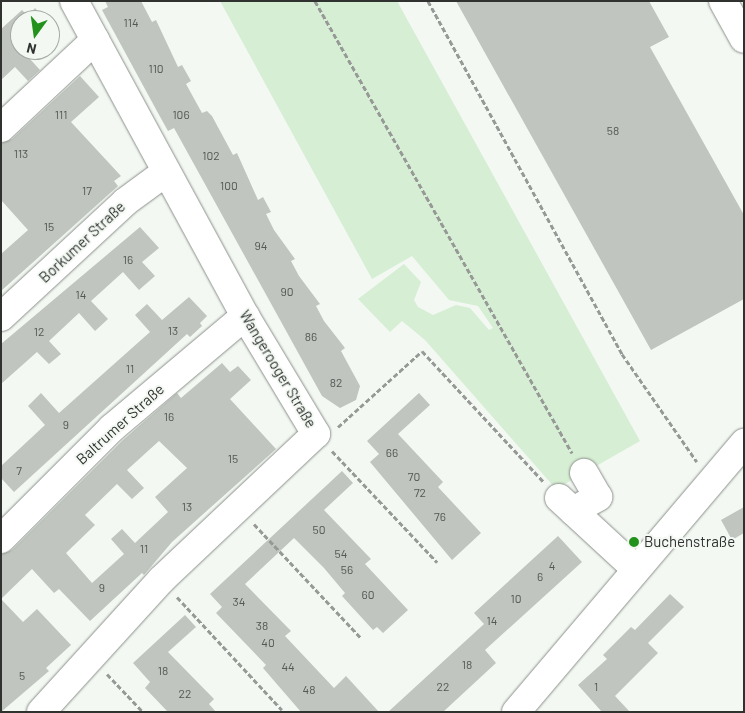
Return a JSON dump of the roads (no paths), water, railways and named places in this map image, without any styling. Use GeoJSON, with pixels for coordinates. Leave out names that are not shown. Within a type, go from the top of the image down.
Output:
{"type":"FeatureCollection","features":[{"type":"Feature","properties":{"kind":"street","name":"Wangerooger Straße"},"geometry":{"type":"LineString","coordinates":[[41,712],[89,655],[161,580],[240,508],[316,434],[245,316],[74,1]]}},
{"type":"Feature","properties":{"kind":"street"},"geometry":{"type":"LineString","coordinates":[[723,1],[744,40]]}},
{"type":"Feature","properties":{"kind":"street"},"geometry":{"type":"LineString","coordinates":[[1,128],[95,40]]}},
{"type":"Feature","properties":{"kind":"street","name":"Borkumer Straße"},"geometry":{"type":"LineString","coordinates":[[1,317],[125,202],[166,172]]}},
{"type":"Feature","properties":{"kind":"street","name":"Baltrumer Straße"},"geometry":{"type":"LineString","coordinates":[[1,539],[112,428],[245,316]]}},
{"type":"Feature","properties":{"kind":"street"},"geometry":{"type":"LineString","coordinates":[[516,712],[743,445]]}},
{"type":"Feature","properties":{"kind":"street"},"geometry":{"type":"LineString","coordinates":[[584,473],[598,497],[566,505],[636,569]]}},
{"type":"Feature","properties":{"kind":"place","name":"Buchenstraße"},"geometry":{"type":"Point","coordinates":[634,542]}}]}
